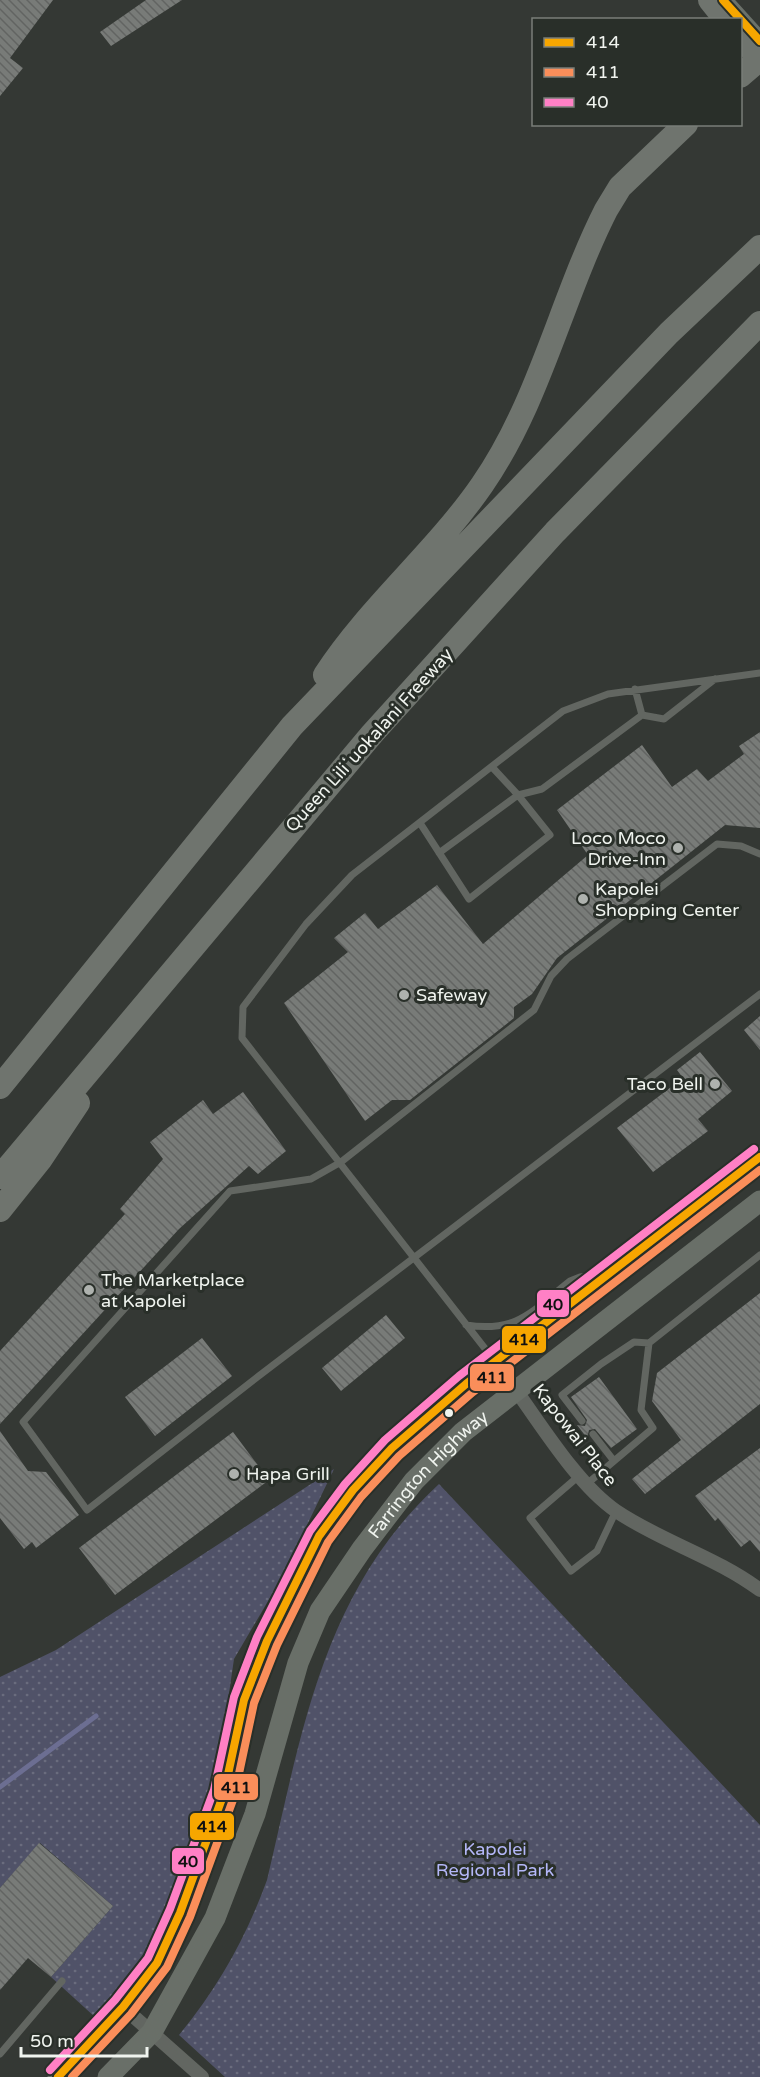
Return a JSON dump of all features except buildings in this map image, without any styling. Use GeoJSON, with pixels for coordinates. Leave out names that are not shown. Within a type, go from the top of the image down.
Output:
{"type":"FeatureCollection","features":[{"type":"Feature","properties":{"kind":"highway"},"geometry":{"type":"LineString","coordinates":[[710,0],[724,18]]}},
{"type":"Feature","properties":{"kind":"highway"},"geometry":{"type":"LineString","coordinates":[[742,38],[760,58],[742,75]]}},
{"type":"Feature","properties":{"kind":"highway"},"geometry":{"type":"LineString","coordinates":[[292,726],[347,642],[482,485],[507,444],[606,210],[620,187],[684,126]]}},
{"type":"Feature","properties":{"kind":"highway"},"geometry":{"type":"LineString","coordinates":[[0,1087],[292,726],[661,342],[760,247]]}},
{"type":"Feature","properties":{"kind":"highway","name":"Queen Liliʻuokalani Freeway"},"geometry":{"type":"LineString","coordinates":[[0,1177],[372,734],[555,532],[760,323]]}},
{"type":"Feature","properties":{"kind":"highway"},"geometry":{"type":"LineString","coordinates":[[0,1210],[40,1160],[147,1003]]}},
{"type":"Feature","properties":{"kind":"main road"},"geometry":{"type":"LineString","coordinates":[[723,0],[739,18]]}},
{"type":"Feature","properties":{"kind":"main road"},"geometry":{"type":"LineString","coordinates":[[742,21],[760,41]]}},
{"type":"Feature","properties":{"kind":"main road","name":"Farrington Highway"},"geometry":{"type":"LineString","coordinates":[[58,2077],[123,2007],[157,1963],[180,1913],[224,1793],[244,1700],[299,1572],[320,1536],[353,1490],[392,1448],[433,1411],[760,1157]]}},
{"type":"Feature","properties":{"kind":"main road","name":"Farrington Highway"},"geometry":{"type":"LineString","coordinates":[[108,2077],[152,2032],[215,1918],[255,1814],[298,1663],[320,1611],[362,1549],[434,1460],[463,1432],[760,1201]]}},
{"type":"Feature","properties":{"kind":"street","name":"Kapowai Place"},"geometry":{"type":"LineString","coordinates":[[496,1363],[560,1452],[616,1511],[648,1530],[711,1560],[760,1590]]}},
{"type":"Feature","properties":{"kind":"street"},"geometry":{"type":"LineString","coordinates":[[123,2007],[202,2077]]}},
{"type":"Feature","properties":{"kind":"lane"},"geometry":{"type":"LineString","coordinates":[[496,1363],[242,1038],[243,1007],[306,924],[352,875],[563,711],[608,694],[760,673]]}},
{"type":"Feature","properties":{"kind":"lane"},"geometry":{"type":"LineString","coordinates":[[439,854],[518,795],[542,789],[642,715],[664,719],[717,678]]}},
{"type":"Feature","properties":{"kind":"lane"},"geometry":{"type":"LineString","coordinates":[[635,689],[642,715]]}},
{"type":"Feature","properties":{"kind":"lane"},"geometry":{"type":"LineString","coordinates":[[420,823],[469,899],[550,835],[492,766]]}},
{"type":"Feature","properties":{"kind":"lane"},"geometry":{"type":"LineString","coordinates":[[760,854],[741,846],[717,844],[567,959],[551,976],[534,1010],[341,1162],[311,1179],[230,1191],[23,1422],[87,1510],[260,1375],[760,994]]}},
{"type":"Feature","properties":{"kind":"lane"},"geometry":{"type":"LineString","coordinates":[[582,1421],[562,1395],[601,1364],[634,1342],[649,1343],[760,1255]]}},
{"type":"Feature","properties":{"kind":"lane"},"geometry":{"type":"LineString","coordinates":[[466,1324],[494,1328],[515,1324],[570,1281],[580,1277],[610,1274]]}},
{"type":"Feature","properties":{"kind":"lane"},"geometry":{"type":"LineString","coordinates":[[616,1511],[597,1551],[571,1571],[530,1518],[584,1479],[614,1461],[653,1428],[641,1410],[649,1343]]}},
{"type":"Feature","properties":{"kind":"lane"},"geometry":{"type":"LineString","coordinates":[[593,1434],[614,1461]]}},
{"type":"Feature","properties":{"kind":"lane"},"geometry":{"type":"LineString","coordinates":[[0,2054],[62,1981]]}},
{"type":"Feature","properties":{"kind":"green space"},"geometry":{"type":"Polygon","coordinates":[[[334,1469],[281,1579],[234,1659],[221,1748],[192,1849],[164,1919],[135,1969],[96,2018],[51,1977],[113,1906],[40,1843],[0,1888],[0,1677],[56,1650],[334,1469]]]}},
{"type":"Feature","properties":{"kind":"green space","name":"Kapolei Regional Park"},"geometry":{"type":"Polygon","coordinates":[[[439,1484],[760,1825],[760,2077],[225,2077],[179,2035],[230,1962],[259,1901],[267,1880],[306,1719],[322,1667],[342,1618],[368,1571],[399,1526],[439,1484]]]}},
{"type":"Feature","properties":{"kind":"waterway"},"geometry":{"type":"LineString","coordinates":[[0,1787],[96,1716]]}},
{"type":"Feature","properties":{"kind":"transit line","name":"414"},"geometry":{"type":"LineString","coordinates":[[723,0],[739,18]]}},
{"type":"Feature","properties":{"kind":"transit line","name":"414"},"geometry":{"type":"LineString","coordinates":[[742,21],[760,41]]}},
{"type":"Feature","properties":{"kind":"transit line","name":"40"},"geometry":{"type":"LineString","coordinates":[[50,2070],[115,2000],[148,1958],[170,1909],[214,1790],[234,1697],[257,1637],[310,1531],[345,1484],[385,1440],[459,1376],[754,1149]]}},
{"type":"Feature","properties":{"kind":"transit line","name":"414"},"geometry":{"type":"LineString","coordinates":[[58,2077],[123,2007],[157,1963],[180,1913],[224,1793],[244,1700],[267,1641],[319,1536],[353,1490],[392,1448],[466,1384],[760,1157]]}},
{"type":"Feature","properties":{"kind":"transit line","name":"411"},"geometry":{"type":"LineString","coordinates":[[72,2077],[131,2014],[167,1967],[190,1917],[234,1797],[254,1703],[277,1645],[328,1542],[361,1497],[399,1456],[473,1392],[760,1170]]}},
{"type":"Feature","properties":{"kind":"place","name":"Loco Moco Drive-Inn"},"geometry":{"type":"Point","coordinates":[678,848]}},
{"type":"Feature","properties":{"kind":"place","name":"Kapolei Shopping Center"},"geometry":{"type":"Point","coordinates":[583,899]}},
{"type":"Feature","properties":{"kind":"place","name":"Safeway"},"geometry":{"type":"Point","coordinates":[404,995]}},
{"type":"Feature","properties":{"kind":"place","name":"Taco Bell"},"geometry":{"type":"Point","coordinates":[715,1084]}},
{"type":"Feature","properties":{"kind":"place","name":"The Marketplace at Kapolei"},"geometry":{"type":"Point","coordinates":[89,1290]}},
{"type":"Feature","properties":{"kind":"place","name":"Hapa Grill"},"geometry":{"type":"Point","coordinates":[234,1474]}}]}
